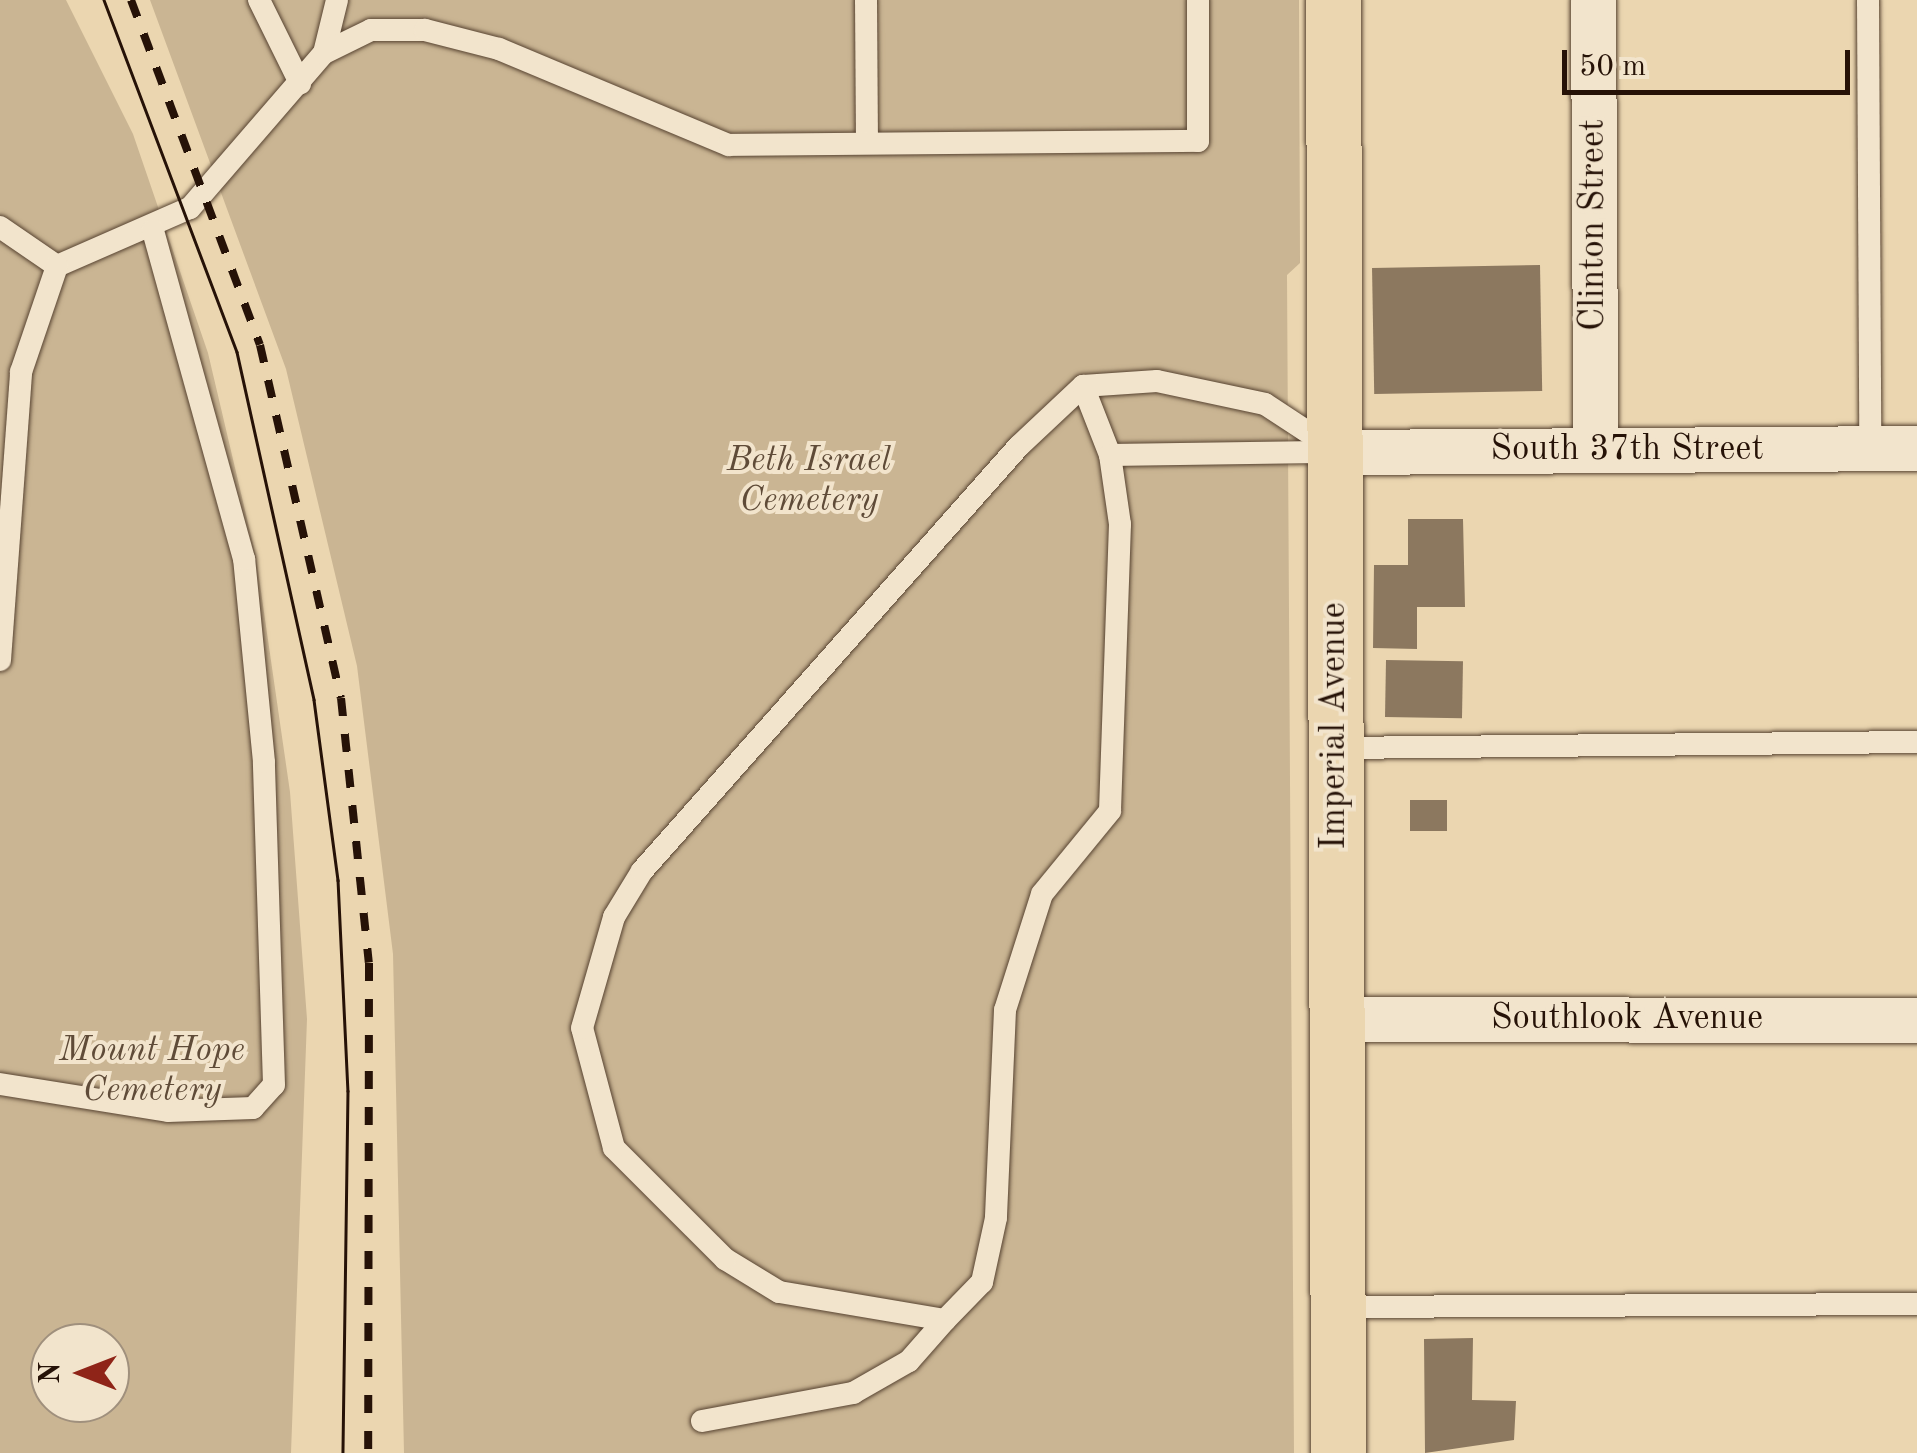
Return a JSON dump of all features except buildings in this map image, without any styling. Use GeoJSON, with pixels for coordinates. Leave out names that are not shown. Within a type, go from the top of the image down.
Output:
{"type":"FeatureCollection","features":[{"type":"Feature","properties":{"kind":"main road","name":"Imperial Avenue"},"geometry":{"type":"LineString","coordinates":[[1333,0],[1338,452],[1333,748],[1340,1307],[1338,1453]]}},
{"type":"Feature","properties":{"kind":"street","name":"Clinton Street"},"geometry":{"type":"LineString","coordinates":[[1593,0],[1595,450]]}},
{"type":"Feature","properties":{"kind":"street","name":"South 37th Street"},"geometry":{"type":"LineString","coordinates":[[1338,452],[1917,448]]}},
{"type":"Feature","properties":{"kind":"street","name":"Southlook Avenue"},"geometry":{"type":"LineString","coordinates":[[1337,1019],[1917,1020]]}},
{"type":"Feature","properties":{"kind":"lane"},"geometry":{"type":"LineString","coordinates":[[259,0],[300,84]]}},
{"type":"Feature","properties":{"kind":"lane"},"geometry":{"type":"LineString","coordinates":[[57,266],[153,230],[190,208],[324,53],[336,0]]}},
{"type":"Feature","properties":{"kind":"lane"},"geometry":{"type":"LineString","coordinates":[[866,0],[867,141]]}},
{"type":"Feature","properties":{"kind":"lane"},"geometry":{"type":"LineString","coordinates":[[324,53],[370,30],[425,30],[499,48],[729,146],[867,141],[1198,141],[1198,0]]}},
{"type":"Feature","properties":{"kind":"lane"},"geometry":{"type":"LineString","coordinates":[[1868,0],[1870,448]]}},
{"type":"Feature","properties":{"kind":"lane"},"geometry":{"type":"LineString","coordinates":[[0,227],[57,266]]}},
{"type":"Feature","properties":{"kind":"lane"},"geometry":{"type":"LineString","coordinates":[[0,1084],[168,1111],[253,1108],[274,1085],[274,956],[244,560],[153,230]]}},
{"type":"Feature","properties":{"kind":"lane"},"geometry":{"type":"LineString","coordinates":[[0,660],[21,372],[57,266]]}},
{"type":"Feature","properties":{"kind":"lane"},"geometry":{"type":"LineString","coordinates":[[945,1320],[779,1292],[724,1259],[614,1148],[582,1028],[614,918],[642,871],[1019,446],[1083,386],[1157,381],[1264,404],[1338,452]]}},
{"type":"Feature","properties":{"kind":"lane"},"geometry":{"type":"LineString","coordinates":[[702,1421],[853,1394],[908,1361],[982,1282],[996,1218],[1005,1010],[1042,894],[1110,811],[1120,524],[1110,455],[1083,386]]}},
{"type":"Feature","properties":{"kind":"lane"},"geometry":{"type":"LineString","coordinates":[[1110,455],[1338,452]]}},
{"type":"Feature","properties":{"kind":"lane"},"geometry":{"type":"LineString","coordinates":[[1333,748],[1917,742]]}},
{"type":"Feature","properties":{"kind":"lane"},"geometry":{"type":"LineString","coordinates":[[1340,1307],[1917,1304]]}},
{"type":"Feature","properties":{"kind":"green space","name":"Mount Hope Cemetery"},"geometry":{"type":"Polygon","coordinates":[[[0,0],[66,0],[133,134],[208,353],[256,557],[290,792],[307,1019],[291,1453],[0,1453],[0,0]]]}},
{"type":"Feature","properties":{"kind":"green space","name":"Beth Israel Cemetery"},"geometry":{"type":"Polygon","coordinates":[[[150,0],[1299,0],[1300,263],[1287,275],[1294,1453],[404,1453],[393,954],[357,666],[286,369],[150,0]]]}},
{"type":"Feature","properties":{"kind":"tram line"},"geometry":{"type":"LineString","coordinates":[[104,0],[237,352],[314,700],[338,880],[348,1091],[343,1453]]}},
{"type":"Feature","properties":{"kind":"railway"},"geometry":{"type":"LineString","coordinates":[[131,0],[260,345],[341,698],[369,963],[368,1453]]}}]}
